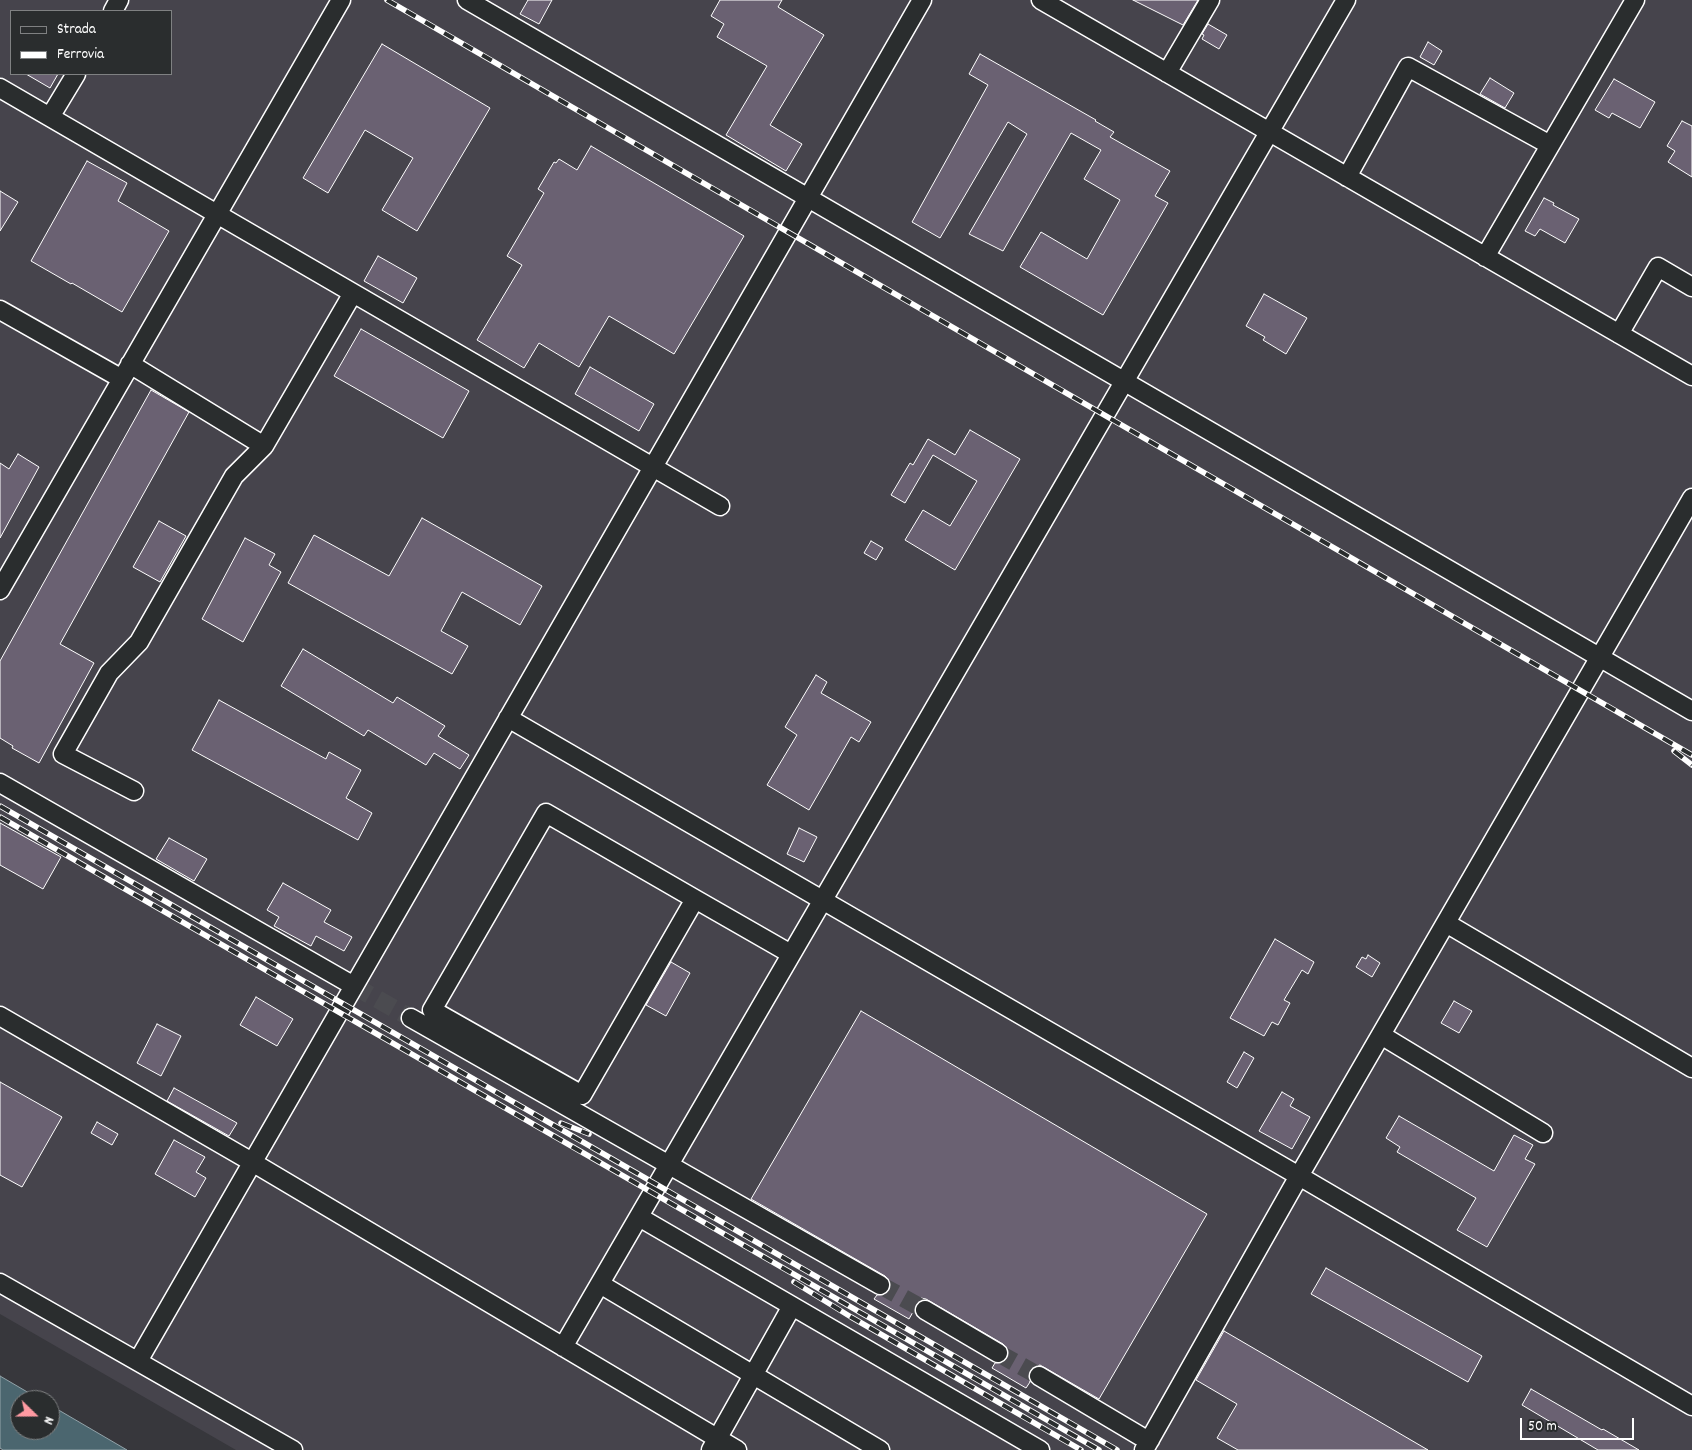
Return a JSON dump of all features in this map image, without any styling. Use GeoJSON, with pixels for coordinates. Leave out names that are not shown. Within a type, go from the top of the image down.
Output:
{"type":"FeatureCollection","features":[{"type":"Feature","properties":{"kind":"lane"},"geometry":{"type":"LineString","coordinates":[[0,590],[341,0]]}},
{"type":"Feature","properties":{"kind":"lane"},"geometry":{"type":"LineString","coordinates":[[467,0],[1692,711]]}},
{"type":"Feature","properties":{"kind":"lane"},"geometry":{"type":"LineString","coordinates":[[138,1361],[922,0]]}},
{"type":"Feature","properties":{"kind":"lane"},"geometry":{"type":"LineString","coordinates":[[1040,0],[1692,376]]}},
{"type":"Feature","properties":{"kind":"lane"},"geometry":{"type":"LineString","coordinates":[[1167,73],[1210,0]]}},
{"type":"Feature","properties":{"kind":"lane"},"geometry":{"type":"LineString","coordinates":[[563,1347],[1346,0]]}},
{"type":"Feature","properties":{"kind":"lane"},"geometry":{"type":"LineString","coordinates":[[1486,257],[1635,0]]}},
{"type":"Feature","properties":{"kind":"lane"},"geometry":{"type":"LineString","coordinates":[[1347,177],[1408,67],[1550,145]]}},
{"type":"Feature","properties":{"kind":"lane"},"geometry":{"type":"LineString","coordinates":[[50,117],[75,75]]}},
{"type":"Feature","properties":{"kind":"lane"},"geometry":{"type":"LineString","coordinates":[[0,88],[720,506]]}},
{"type":"Feature","properties":{"kind":"lane"},"geometry":{"type":"LineString","coordinates":[[1619,334],[1658,267],[1692,287]]}},
{"type":"Feature","properties":{"kind":"lane"},"geometry":{"type":"LineString","coordinates":[[134,791],[63,754],[109,673],[139,642],[234,476],[264,446],[353,293]]}},
{"type":"Feature","properties":{"kind":"lane"},"geometry":{"type":"LineString","coordinates":[[0,310],[126,372],[264,446]]}},
{"type":"Feature","properties":{"kind":"lane"},"geometry":{"type":"LineString","coordinates":[[1040,1376],[1140,1436],[1147,1445],[1299,1176],[1692,498]]}},
{"type":"Feature","properties":{"kind":"lane"},"geometry":{"type":"LineString","coordinates":[[508,718],[1692,1406]]}},
{"type":"Feature","properties":{"kind":"lane"},"geometry":{"type":"LineString","coordinates":[[0,783],[354,986]]}},
{"type":"Feature","properties":{"kind":"lane"},"geometry":{"type":"LineString","coordinates":[[695,899],[582,1095],[432,1010],[546,813],[791,954]]}},
{"type":"Feature","properties":{"kind":"lane"},"geometry":{"type":"LineString","coordinates":[[1446,924],[1692,1068]]}},
{"type":"Feature","properties":{"kind":"lane"},"geometry":{"type":"LineString","coordinates":[[0,1016],[252,1162],[563,1347],[714,1445],[737,1450]]}},
{"type":"Feature","properties":{"kind":"lane"},"geometry":{"type":"LineString","coordinates":[[411,1018],[880,1285]]}},
{"type":"Feature","properties":{"kind":"lane"},"geometry":{"type":"LineString","coordinates":[[1381,1035],[1544,1133]]}},
{"type":"Feature","properties":{"kind":"lane"},"geometry":{"type":"LineString","coordinates":[[639,1217],[1040,1450]]}},
{"type":"Feature","properties":{"kind":"lane"},"geometry":{"type":"LineString","coordinates":[[0,1283],[293,1450]]}},
{"type":"Feature","properties":{"kind":"lane"},"geometry":{"type":"LineString","coordinates":[[600,1284],[880,1450]]}},
{"type":"Feature","properties":{"kind":"lane"},"geometry":{"type":"LineString","coordinates":[[714,1445],[792,1306]]}},
{"type":"Feature","properties":{"kind":"lane"},"geometry":{"type":"LineString","coordinates":[[925,1310],[998,1353]]}},
{"type":"Feature","properties":{"kind":"shaded area"},"geometry":{"type":"Polygon","coordinates":[[[0,0],[1692,0],[1692,1450],[236,1450],[0,1314],[0,0]]]}},
{"type":"Feature","properties":{"kind":"water"},"geometry":{"type":"Polygon","coordinates":[[[0,1376],[24,1390],[10,1390],[10,1440],[60,1440],[60,1411],[127,1450],[3,1450],[0,1448],[0,1376]]]}},
{"type":"Feature","properties":{"kind":"building"},"geometry":{"type":"Polygon","coordinates":[[[528,0],[552,0],[539,24],[520,14],[528,0]]]}},
{"type":"Feature","properties":{"kind":"building"},"geometry":{"type":"Polygon","coordinates":[[[720,0],[782,0],[778,7],[824,35],[770,125],[802,144],[786,171],[726,135],[767,66],[717,37],[724,24],[711,16],[720,0]]]}},
{"type":"Feature","properties":{"kind":"building"},"geometry":{"type":"Polygon","coordinates":[[[1133,0],[1198,0],[1183,25],[1133,0]]]}},
{"type":"Feature","properties":{"kind":"building"},"geometry":{"type":"Polygon","coordinates":[[[1208,24],[1227,35],[1219,49],[1202,39],[1204,35],[1202,34],[1208,24]]]}},
{"type":"Feature","properties":{"kind":"building"},"geometry":{"type":"Polygon","coordinates":[[[1428,42],[1442,51],[1434,65],[1420,57],[1428,42]]]}},
{"type":"Feature","properties":{"kind":"building"},"geometry":{"type":"Polygon","coordinates":[[[382,44],[490,108],[417,231],[382,210],[413,158],[365,130],[328,193],[303,178],[382,44]]]}},
{"type":"Feature","properties":{"kind":"building"},"geometry":{"type":"Polygon","coordinates":[[[980,54],[1096,120],[1114,132],[1110,137],[1170,171],[1155,196],[1168,203],[1103,315],[1020,267],[1041,232],[1087,259],[1120,200],[1084,179],[1101,150],[1071,133],[1003,251],[969,234],[1027,134],[1008,122],[940,238],[912,222],[988,85],[969,74],[980,54]]]}},
{"type":"Feature","properties":{"kind":"building"},"geometry":{"type":"Polygon","coordinates":[[[28,75],[57,75],[50,88],[28,75]]]}},
{"type":"Feature","properties":{"kind":"building"},"geometry":{"type":"Polygon","coordinates":[[[1490,78],[1514,93],[1505,108],[1480,94],[1490,78]]]}},
{"type":"Feature","properties":{"kind":"building"},"geometry":{"type":"Polygon","coordinates":[[[1614,79],[1655,102],[1640,128],[1612,113],[1609,118],[1595,110],[1614,79]]]}},
{"type":"Feature","properties":{"kind":"building"},"geometry":{"type":"Polygon","coordinates":[[[1682,121],[1692,126],[1692,177],[1668,162],[1675,151],[1667,146],[1682,121]]]}},
{"type":"Feature","properties":{"kind":"building"},"geometry":{"type":"Polygon","coordinates":[[[591,146],[744,236],[674,354],[609,316],[579,367],[539,343],[524,368],[477,340],[522,265],[507,256],[544,193],[538,189],[554,162],[556,163],[559,159],[577,170],[591,146]]]}},
{"type":"Feature","properties":{"kind":"building"},"geometry":{"type":"Polygon","coordinates":[[[87,161],[127,183],[118,201],[169,231],[122,312],[31,261],[87,161]]]}},
{"type":"Feature","properties":{"kind":"building"},"geometry":{"type":"Polygon","coordinates":[[[0,191],[18,202],[0,231],[0,191]]]}},
{"type":"Feature","properties":{"kind":"building"},"geometry":{"type":"Polygon","coordinates":[[[1544,198],[1579,219],[1565,243],[1540,229],[1535,236],[1525,231],[1544,198]]]}},
{"type":"Feature","properties":{"kind":"building"},"geometry":{"type":"Polygon","coordinates":[[[378,256],[417,278],[403,303],[364,281],[378,256]]]}},
{"type":"Feature","properties":{"kind":"building"},"geometry":{"type":"Polygon","coordinates":[[[1264,294],[1307,318],[1286,354],[1263,340],[1265,337],[1246,326],[1264,294]]]}},
{"type":"Feature","properties":{"kind":"building"},"geometry":{"type":"Polygon","coordinates":[[[361,329],[469,391],[443,438],[334,376],[361,329]]]}},
{"type":"Feature","properties":{"kind":"building"},"geometry":{"type":"Polygon","coordinates":[[[590,367],[654,404],[639,431],[575,394],[590,367]]]}},
{"type":"Feature","properties":{"kind":"building"},"geometry":{"type":"Polygon","coordinates":[[[151,390],[189,412],[60,644],[94,663],[39,763],[12,748],[13,746],[0,738],[0,661],[151,390]]]}},
{"type":"Feature","properties":{"kind":"building"},"geometry":{"type":"Polygon","coordinates":[[[970,430],[1020,459],[955,570],[905,540],[923,510],[950,526],[977,481],[933,455],[905,503],[891,495],[910,463],[913,465],[928,439],[955,455],[970,430]]]}},
{"type":"Feature","properties":{"kind":"building"},"geometry":{"type":"Polygon","coordinates":[[[18,454],[39,467],[0,538],[0,463],[9,469],[18,454]]]}},
{"type":"Feature","properties":{"kind":"building"},"geometry":{"type":"Polygon","coordinates":[[[422,518],[542,586],[520,625],[462,592],[441,631],[468,646],[452,674],[288,583],[314,535],[389,576],[422,518]]]}},
{"type":"Feature","properties":{"kind":"building"},"geometry":{"type":"Polygon","coordinates":[[[159,521],[186,536],[160,582],[133,567],[159,521]]]}},
{"type":"Feature","properties":{"kind":"building"},"geometry":{"type":"Polygon","coordinates":[[[245,538],[275,554],[269,565],[281,572],[243,642],[202,619],[245,538]]]}},
{"type":"Feature","properties":{"kind":"building"},"geometry":{"type":"Polygon","coordinates":[[[871,541],[883,548],[876,560],[864,553],[871,541]]]}},
{"type":"Feature","properties":{"kind":"building"},"geometry":{"type":"Polygon","coordinates":[[[303,649],[393,703],[397,697],[445,726],[438,736],[469,755],[460,769],[434,753],[426,765],[368,730],[364,736],[281,686],[303,649]]]}},
{"type":"Feature","properties":{"kind":"building"},"geometry":{"type":"Polygon","coordinates":[[[816,675],[827,682],[821,693],[871,722],[859,742],[851,737],[809,810],[767,785],[797,735],[785,727],[816,675]]]}},
{"type":"Feature","properties":{"kind":"building"},"geometry":{"type":"Polygon","coordinates":[[[219,700],[326,759],[329,752],[361,770],[346,798],[372,813],[358,840],[192,750],[219,700]]]}},
{"type":"Feature","properties":{"kind":"building"},"geometry":{"type":"Polygon","coordinates":[[[0,823],[61,857],[43,889],[0,865],[0,823]]]}},
{"type":"Feature","properties":{"kind":"building"},"geometry":{"type":"Polygon","coordinates":[[[799,828],[817,837],[804,862],[787,854],[799,828]]]}},
{"type":"Feature","properties":{"kind":"building"},"geometry":{"type":"Polygon","coordinates":[[[169,838],[207,859],[194,881],[156,859],[169,838]]]}},
{"type":"Feature","properties":{"kind":"building"},"geometry":{"type":"Polygon","coordinates":[[[283,883],[331,910],[324,922],[352,937],[344,951],[316,936],[311,946],[274,926],[279,917],[267,910],[283,883]]]}},
{"type":"Feature","properties":{"kind":"building"},"geometry":{"type":"Polygon","coordinates":[[[1275,939],[1314,962],[1308,974],[1302,970],[1284,1000],[1290,1003],[1278,1025],[1272,1022],[1264,1036],[1230,1018],[1275,939]]]}},
{"type":"Feature","properties":{"kind":"building"},"geometry":{"type":"Polygon","coordinates":[[[1368,955],[1380,963],[1372,977],[1356,967],[1362,957],[1366,959],[1368,955]]]}},
{"type":"Feature","properties":{"kind":"building"},"geometry":{"type":"Polygon","coordinates":[[[671,962],[690,973],[666,1016],[646,1005],[671,962]]]}},
{"type":"Feature","properties":{"kind":"building"},"geometry":{"type":"Polygon","coordinates":[[[256,997],[293,1019],[277,1046],[240,1025],[256,997]]]}},
{"type":"Feature","properties":{"kind":"building"},"geometry":{"type":"Polygon","coordinates":[[[1454,1001],[1472,1011],[1459,1033],[1441,1023],[1454,1001]]]}},
{"type":"Feature","properties":{"kind":"building"},"geometry":{"type":"Polygon","coordinates":[[[861,1011],[1207,1214],[1099,1399],[1040,1365],[1030,1370],[1028,1376],[1030,1382],[1026,1388],[992,1368],[995,1363],[1003,1362],[1007,1358],[1007,1348],[1003,1344],[926,1299],[921,1298],[909,1319],[874,1299],[877,1295],[885,1294],[889,1290],[889,1280],[885,1276],[751,1199],[861,1011]]]}},
{"type":"Feature","properties":{"kind":"building"},"geometry":{"type":"Polygon","coordinates":[[[157,1024],[181,1036],[161,1076],[137,1063],[157,1024]]]}},
{"type":"Feature","properties":{"kind":"building"},"geometry":{"type":"Polygon","coordinates":[[[1244,1052],[1254,1058],[1237,1088],[1227,1082],[1244,1052]]]}},
{"type":"Feature","properties":{"kind":"building"},"geometry":{"type":"Polygon","coordinates":[[[0,1082],[62,1117],[22,1187],[0,1175],[0,1082]]]}},
{"type":"Feature","properties":{"kind":"building"},"geometry":{"type":"Polygon","coordinates":[[[174,1088],[237,1123],[229,1136],[167,1101],[174,1088]]]}},
{"type":"Feature","properties":{"kind":"building"},"geometry":{"type":"Polygon","coordinates":[[[1282,1092],[1294,1099],[1290,1106],[1310,1117],[1292,1149],[1259,1131],[1282,1092]]]}},
{"type":"Feature","properties":{"kind":"building"},"geometry":{"type":"Polygon","coordinates":[[[1399,1116],[1494,1171],[1514,1135],[1533,1145],[1525,1159],[1535,1164],[1487,1247],[1457,1230],[1476,1198],[1397,1152],[1400,1147],[1386,1138],[1399,1116]]]}},
{"type":"Feature","properties":{"kind":"building"},"geometry":{"type":"Polygon","coordinates":[[[97,1122],[118,1134],[112,1145],[91,1133],[97,1122]]]}},
{"type":"Feature","properties":{"kind":"building"},"geometry":{"type":"Polygon","coordinates":[[[174,1140],[205,1157],[196,1172],[206,1178],[195,1197],[155,1174],[174,1140]]]}},
{"type":"Feature","properties":{"kind":"building"},"geometry":{"type":"Polygon","coordinates":[[[1326,1268],[1482,1356],[1468,1382],[1311,1294],[1326,1268]]]}},
{"type":"Feature","properties":{"kind":"building"},"geometry":{"type":"Polygon","coordinates":[[[1224,1331],[1428,1450],[1238,1450],[1217,1438],[1237,1404],[1196,1380],[1224,1331]]]}},
{"type":"Feature","properties":{"kind":"building"},"geometry":{"type":"Polygon","coordinates":[[[1531,1389],[1639,1450],[1598,1450],[1522,1405],[1531,1389]]]}},
{"type":"Feature","properties":{"kind":"tunnel"},"geometry":{"type":"LineString","coordinates":[[354,986],[411,1018]]}},
{"type":"Feature","properties":{"kind":"tunnel"},"geometry":{"type":"LineString","coordinates":[[880,1285],[925,1310]]}},
{"type":"Feature","properties":{"kind":"tunnel"},"geometry":{"type":"LineString","coordinates":[[998,1353],[1039,1376]]}},
{"type":"Feature","properties":{"kind":"railway"},"geometry":{"type":"LineString","coordinates":[[387,0],[1692,755]]}},
{"type":"Feature","properties":{"kind":"railway"},"geometry":{"type":"LineString","coordinates":[[1674,751],[1692,765]]}},
{"type":"Feature","properties":{"kind":"railway"},"geometry":{"type":"LineString","coordinates":[[0,806],[1117,1450]]}},
{"type":"Feature","properties":{"kind":"railway"},"geometry":{"type":"LineString","coordinates":[[0,817],[1099,1450]]}},
{"type":"Feature","properties":{"kind":"railway"},"geometry":{"type":"LineString","coordinates":[[561,1123],[589,1134]]}},
{"type":"Feature","properties":{"kind":"railway"},"geometry":{"type":"LineString","coordinates":[[794,1282],[1081,1450]]}}]}
